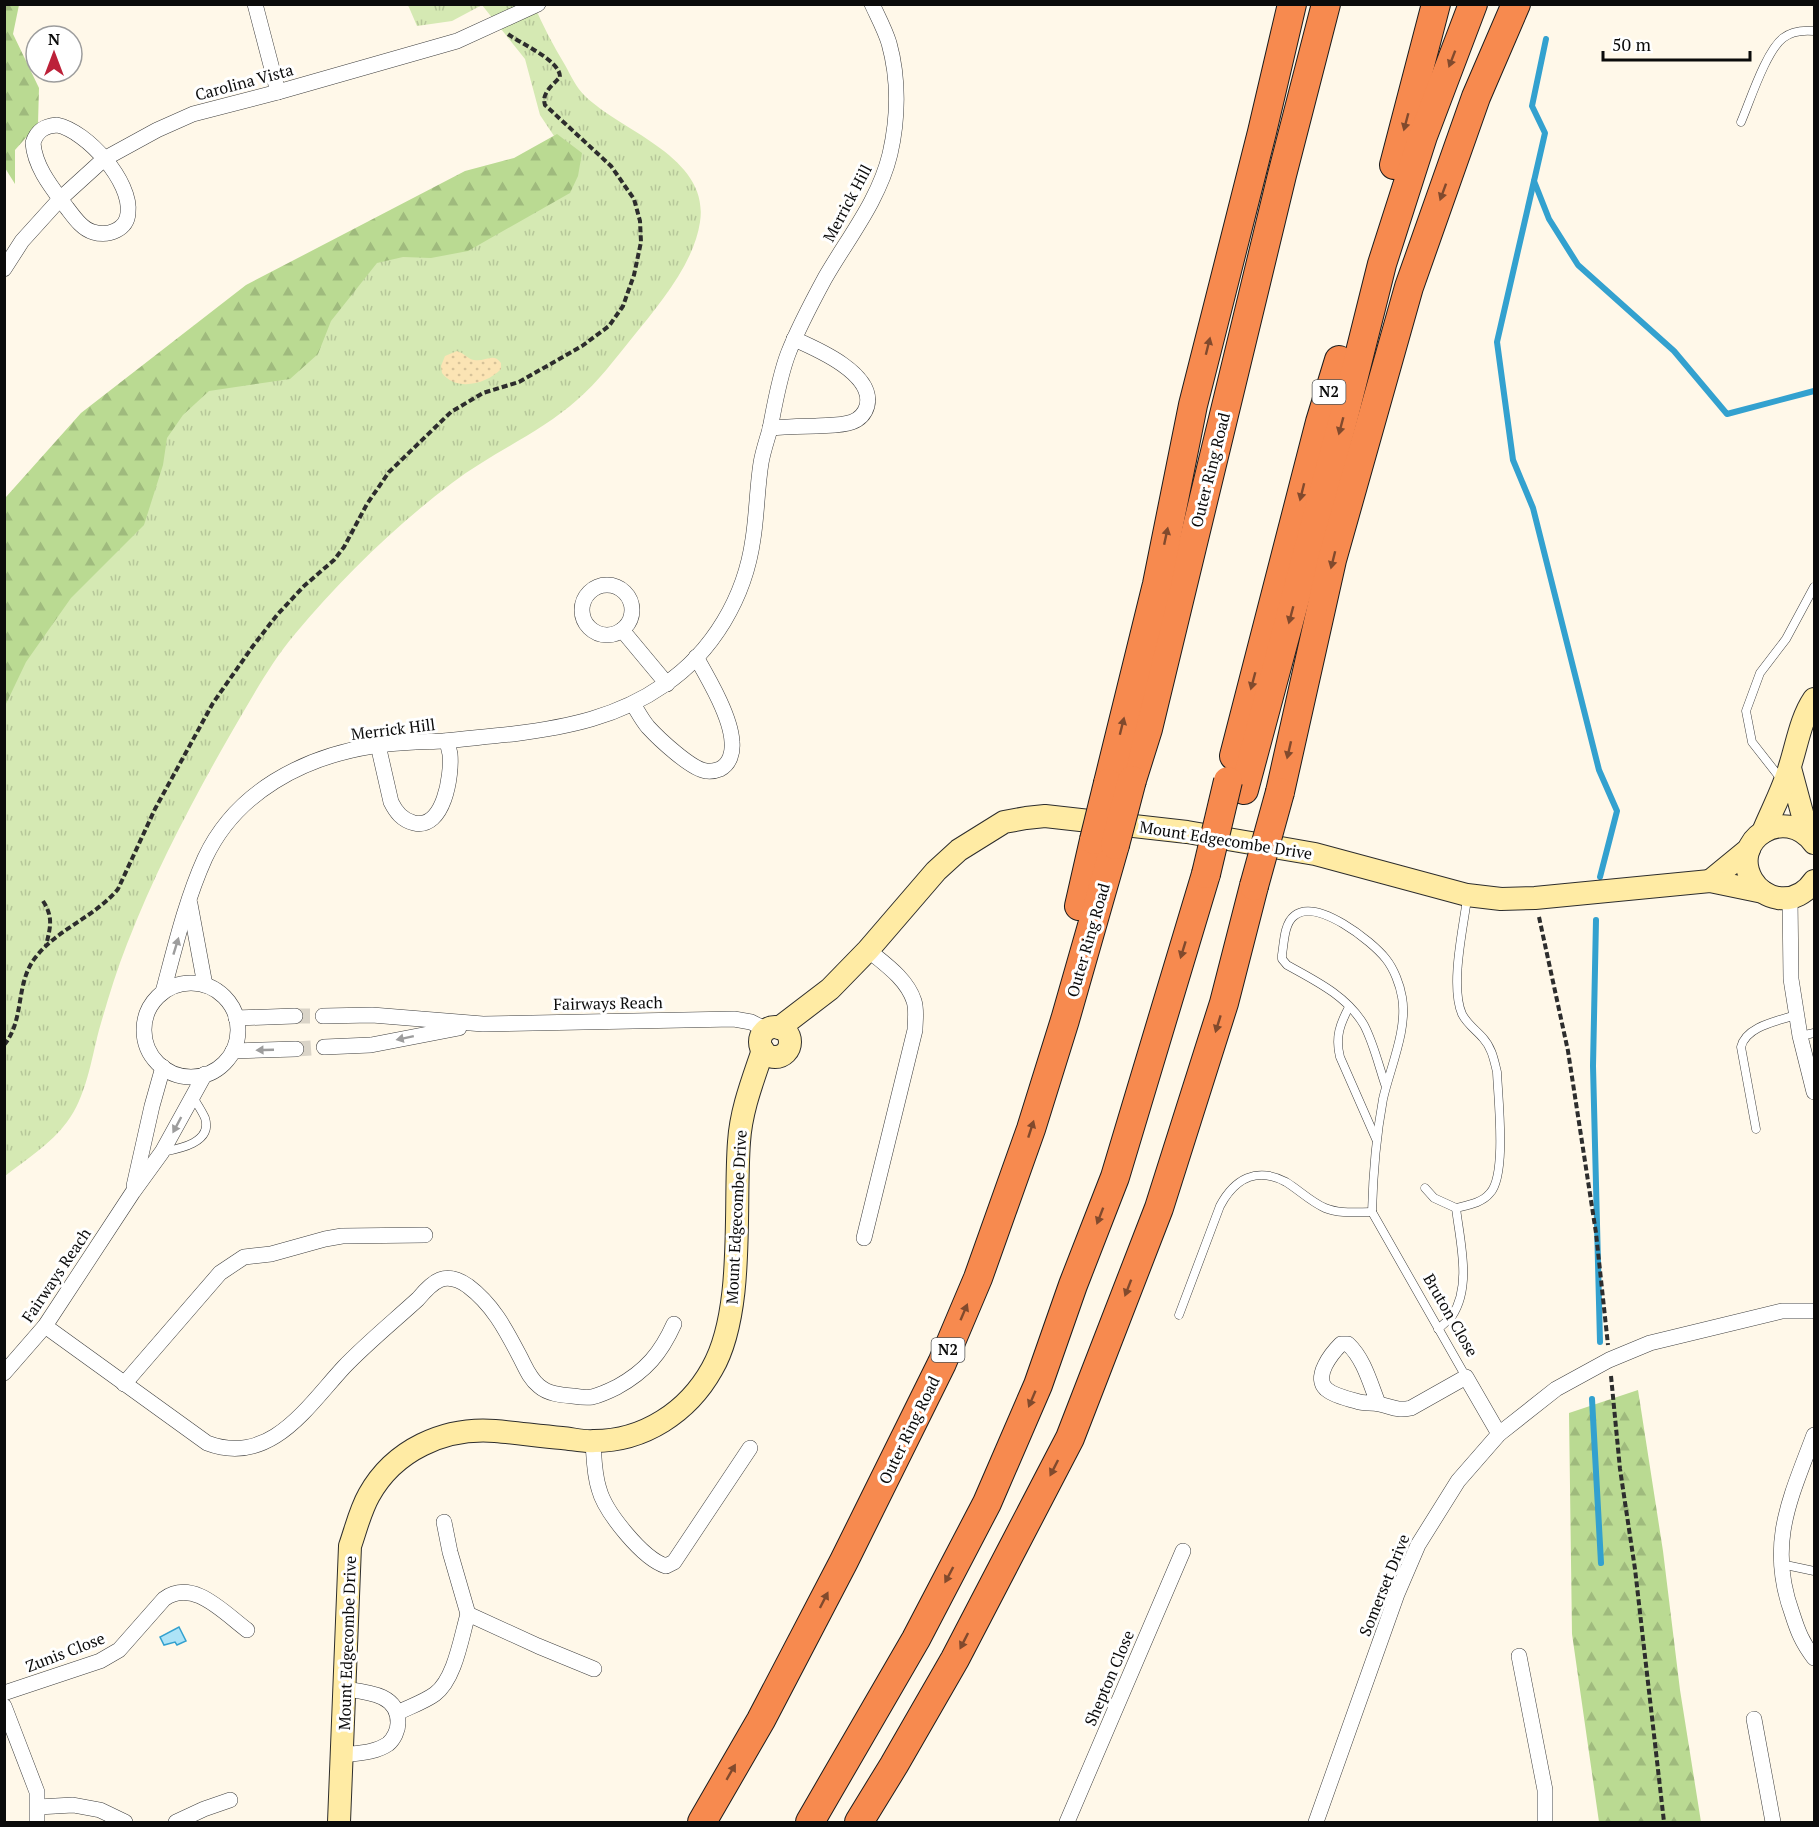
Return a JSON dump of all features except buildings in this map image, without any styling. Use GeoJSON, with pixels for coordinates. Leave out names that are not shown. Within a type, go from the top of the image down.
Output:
{"type":"FeatureCollection","features":[{"type":"Feature","properties":{"kind":"highway"},"geometry":{"type":"LineString","coordinates":[[1120,782],[1156,584],[1193,405],[1292,4]]}},
{"type":"Feature","properties":{"kind":"highway"},"geometry":{"type":"LineString","coordinates":[[1148,729],[1269,169],[1310,4]]}},
{"type":"Feature","properties":{"kind":"highway","name":"Outer Ring Road"},"geometry":{"type":"LineString","coordinates":[[702,1822],[761,1720],[849,1551],[942,1363],[978,1278],[1031,1129],[1065,1020],[1104,843],[1120,782],[1148,729],[1276,198],[1326,4]]}},
{"type":"Feature","properties":{"kind":"highway","name":"N2"},"geometry":{"type":"LineString","coordinates":[[810,1822],[916,1639],[987,1503],[1038,1385],[1073,1285],[1115,1177],[1214,876],[1320,422],[1366,273],[1436,4]]}},
{"type":"Feature","properties":{"kind":"highway"},"geometry":{"type":"LineString","coordinates":[[1236,785],[1342,423],[1382,264],[1423,136],[1473,4]]}},
{"type":"Feature","properties":{"kind":"highway"},"geometry":{"type":"LineString","coordinates":[[859,1822],[955,1659],[1070,1438],[1159,1208],[1224,1003],[1280,792],[1332,560],[1409,287],[1476,97],[1516,4]]}},
{"type":"Feature","properties":{"kind":"street"},"geometry":{"type":"LineString","coordinates":[[255,4],[278,92]]}},
{"type":"Feature","properties":{"kind":"street","name":"Carolina Vista"},"geometry":{"type":"LineString","coordinates":[[4,269],[22,241],[60,199],[104,159],[157,130],[193,114],[457,41],[538,4]]}},
{"type":"Feature","properties":{"kind":"street","name":"Merrick Hill"},"geometry":{"type":"LineString","coordinates":[[164,992],[189,901],[206,856],[227,823],[260,789],[288,772],[313,761],[378,745],[447,741],[545,730],[599,718],[633,704],[667,684],[696,657],[720,628],[739,594],[753,543],[761,461],[786,358],[825,279],[857,228],[881,183],[890,155],[896,118],[895,78],[889,42],[873,4]]}},
{"type":"Feature","properties":{"kind":"street"},"geometry":{"type":"LineString","coordinates":[[46,126],[66,127],[78,134],[104,159],[127,195],[129,212],[123,228],[107,233],[93,232],[78,222],[38,164],[33,143],[40,130],[46,126]]}},
{"type":"Feature","properties":{"kind":"street"},"geometry":{"type":"LineString","coordinates":[[770,428],[840,425],[855,421],[864,413],[867,405],[868,396],[865,386],[858,378],[820,351],[794,339]]}},
{"type":"Feature","properties":{"kind":"street"},"geometry":{"type":"LineString","coordinates":[[622,630],[667,684]]}},
{"type":"Feature","properties":{"kind":"street"},"geometry":{"type":"LineString","coordinates":[[633,704],[647,726],[697,768],[708,772],[724,767],[730,758],[732,749],[730,732],[711,684],[696,657]]}},
{"type":"Feature","properties":{"kind":"street"},"geometry":{"type":"LineString","coordinates":[[1763,892],[1749,874],[1747,858],[1787,775],[1798,736],[1810,705],[1815,699]]}},
{"type":"Feature","properties":{"kind":"street"},"geometry":{"type":"LineString","coordinates":[[378,745],[391,802],[395,810],[402,818],[422,824],[429,822],[437,815],[445,796],[450,754],[447,741]]}},
{"type":"Feature","properties":{"kind":"street"},"geometry":{"type":"LineString","coordinates":[[1787,775],[1811,839]]}},
{"type":"Feature","properties":{"kind":"street","name":"Mount Edgecombe Drive"},"geometry":{"type":"LineString","coordinates":[[339,1822],[350,1546],[359,1517],[370,1494],[384,1473],[405,1455],[419,1446],[452,1433],[494,1431],[593,1442],[619,1438],[649,1429],[678,1411],[697,1392],[713,1368],[724,1340],[731,1312],[735,1273],[739,1140],[749,1093],[773,1040],[868,950],[936,871],[958,850],[1004,822],[1045,816],[1186,832],[1304,852],[1467,895],[1501,899],[1535,898],[1710,881],[1763,892],[1777,898],[1790,898]]}},
{"type":"Feature","properties":{"kind":"street"},"geometry":{"type":"LineString","coordinates":[[1710,881],[1773,827],[1784,826],[1799,829],[1811,839]]}},
{"type":"Feature","properties":{"kind":"street"},"geometry":{"type":"LineString","coordinates":[[1815,881],[1804,892],[1790,898],[1791,979],[1796,1016],[1807,1034],[1815,1092]]}},
{"type":"Feature","properties":{"kind":"street"},"geometry":{"type":"LineString","coordinates":[[189,901],[206,985]]}},
{"type":"Feature","properties":{"kind":"street"},"geometry":{"type":"LineString","coordinates":[[864,1238],[915,1030],[916,1014],[915,1002],[908,988],[890,968],[868,950]]}},
{"type":"Feature","properties":{"kind":"street"},"geometry":{"type":"LineString","coordinates":[[205,1074],[190,1077],[176,1074],[163,1067],[152,1057],[146,1044],[144,1029],[146,1015],[153,1002],[164,992],[177,985],[191,983],[206,985],[225,998],[236,1018],[238,1035],[233,1051],[297,1049]]}},
{"type":"Feature","properties":{"kind":"street"},"geometry":{"type":"LineString","coordinates":[[236,1018],[295,1016]]}},
{"type":"Feature","properties":{"kind":"street","name":"Fairways Reach"},"geometry":{"type":"LineString","coordinates":[[323,1016],[372,1016],[483,1024],[734,1019],[740,1025],[773,1040]]}},
{"type":"Feature","properties":{"kind":"street","name":"Fairways Reach"},"geometry":{"type":"LineString","coordinates":[[324,1047],[371,1045],[483,1024]]}},
{"type":"Feature","properties":{"kind":"street","name":"Fairways Reach"},"geometry":{"type":"LineString","coordinates":[[4,1373],[45,1326],[162,1152],[205,1074],[226,1061],[233,1051]]}},
{"type":"Feature","properties":{"kind":"street","name":"Fairways Reach"},"geometry":{"type":"LineString","coordinates":[[133,1192],[163,1067]]}},
{"type":"Feature","properties":{"kind":"street"},"geometry":{"type":"LineString","coordinates":[[124,1384],[220,1273],[244,1257],[271,1254],[342,1236],[425,1235]]}},
{"type":"Feature","properties":{"kind":"street"},"geometry":{"type":"LineString","coordinates":[[45,1326],[207,1443],[225,1448],[253,1447],[269,1441],[284,1431],[315,1401],[345,1366],[418,1299],[428,1286],[443,1278],[463,1283],[476,1292],[494,1311],[530,1377],[549,1392],[563,1395],[590,1397],[608,1392],[631,1379],[649,1365],[666,1341],[674,1324]]}},
{"type":"Feature","properties":{"kind":"street","name":"Somerset Drive"},"geometry":{"type":"LineString","coordinates":[[1316,1822],[1397,1594],[1418,1545],[1458,1481],[1499,1434],[1556,1389],[1609,1360],[1650,1343],[1782,1311],[1815,1311]]}},
{"type":"Feature","properties":{"kind":"street"},"geometry":{"type":"LineString","coordinates":[[1378,1403],[1397,1410],[1411,1408],[1466,1377]]}},
{"type":"Feature","properties":{"kind":"street","name":"Bruton Close"},"geometry":{"type":"LineString","coordinates":[[1466,1377],[1499,1434]]}},
{"type":"Feature","properties":{"kind":"street"},"geometry":{"type":"LineString","coordinates":[[1815,1435],[1787,1510],[1781,1542],[1780,1564],[1786,1597],[1802,1642],[1815,1658]]}},
{"type":"Feature","properties":{"kind":"street"},"geometry":{"type":"LineString","coordinates":[[593,1442],[596,1477],[604,1503],[636,1544],[654,1561],[666,1566],[674,1562],[750,1448]]}},
{"type":"Feature","properties":{"kind":"street"},"geometry":{"type":"LineString","coordinates":[[397,1713],[433,1696],[442,1689],[450,1676],[468,1614],[444,1522]]}},
{"type":"Feature","properties":{"kind":"street","name":"Shepton Close"},"geometry":{"type":"LineString","coordinates":[[1070,1821],[1183,1551]]}},
{"type":"Feature","properties":{"kind":"street","name":"Zunis Close"},"geometry":{"type":"LineString","coordinates":[[4,1693],[100,1661],[119,1650],[156,1607],[172,1593],[201,1595],[247,1630]]}},
{"type":"Feature","properties":{"kind":"street"},"geometry":{"type":"LineString","coordinates":[[468,1614],[594,1669]]}},
{"type":"Feature","properties":{"kind":"street"},"geometry":{"type":"LineString","coordinates":[[1519,1656],[1545,1790],[1545,1822]]}},
{"type":"Feature","properties":{"kind":"street"},"geometry":{"type":"LineString","coordinates":[[342,1755],[373,1751],[388,1744],[397,1730],[397,1713],[390,1701],[368,1692],[345,1689]]}},
{"type":"Feature","properties":{"kind":"street"},"geometry":{"type":"LineString","coordinates":[[5,1710],[37,1792],[37,1815],[56,1805],[82,1806],[100,1810],[125,1822]]}},
{"type":"Feature","properties":{"kind":"street"},"geometry":{"type":"LineString","coordinates":[[1754,1719],[1773,1822]]}},
{"type":"Feature","properties":{"kind":"street"},"geometry":{"type":"LineString","coordinates":[[176,1822],[230,1800]]}},
{"type":"Feature","properties":{"kind":"lane"},"geometry":{"type":"LineString","coordinates":[[1741,122],[1774,47],[1788,35],[1815,31]]}},
{"type":"Feature","properties":{"kind":"lane"},"geometry":{"type":"LineString","coordinates":[[1787,775],[1752,741],[1746,711],[1760,673],[1786,639],[1815,587]]}},
{"type":"Feature","properties":{"kind":"lane"},"geometry":{"type":"LineString","coordinates":[[1425,1188],[1434,1198],[1456,1208],[1479,1202],[1490,1193],[1496,1183],[1500,1156],[1497,1072],[1494,1060],[1485,1040],[1463,1016],[1457,991],[1467,895]]}},
{"type":"Feature","properties":{"kind":"lane"},"geometry":{"type":"LineString","coordinates":[[1179,1316],[1220,1206],[1234,1185],[1245,1179],[1257,1176],[1284,1181],[1323,1208],[1372,1212],[1374,1160],[1386,1087],[1403,1023],[1402,998],[1387,960],[1367,940],[1332,918],[1315,912],[1301,912],[1295,915],[1287,927],[1282,955],[1284,962],[1334,992],[1364,1025],[1386,1087]]}},
{"type":"Feature","properties":{"kind":"lane"},"geometry":{"type":"LineString","coordinates":[[1349,1007],[1340,1024],[1337,1047],[1377,1141]]}},
{"type":"Feature","properties":{"kind":"lane"},"geometry":{"type":"LineString","coordinates":[[1756,1129],[1741,1047],[1750,1033],[1796,1016]]}},
{"type":"Feature","properties":{"kind":"lane"},"geometry":{"type":"LineString","coordinates":[[162,1152],[194,1143],[205,1131],[204,1117],[192,1096]]}},
{"type":"Feature","properties":{"kind":"lane"},"geometry":{"type":"LineString","coordinates":[[1438,1329],[1452,1316],[1461,1294],[1463,1264],[1456,1208]]}},
{"type":"Feature","properties":{"kind":"lane","name":"Bruton Close"},"geometry":{"type":"LineString","coordinates":[[1372,1212],[1466,1377]]}},
{"type":"Feature","properties":{"kind":"lane"},"geometry":{"type":"LineString","coordinates":[[1780,1564],[1815,1571]]}},
{"type":"Feature","properties":{"kind":"path"},"geometry":{"type":"LineString","coordinates":[[4,1045],[15,1025],[25,976],[35,957],[101,906],[117,889],[155,809],[213,702],[278,615],[304,586],[334,560],[344,547],[367,504],[389,472],[458,407],[483,393],[519,382],[582,346],[609,326],[623,306],[634,275],[640,242],[640,221],[634,200],[611,166],[545,105],[545,94],[560,77],[558,68],[551,60],[507,33],[500,22]]}},
{"type":"Feature","properties":{"kind":"path"},"geometry":{"type":"LineString","coordinates":[[1535,898],[1568,1051],[1596,1233],[1620,1469],[1635,1569],[1664,1822]]}},
{"type":"Feature","properties":{"kind":"path"},"geometry":{"type":"LineString","coordinates":[[43,901],[51,921],[46,947]]}},
{"type":"Feature","properties":{"kind":"green space"},"geometry":{"type":"Polygon","coordinates":[[[4,5],[19,5],[13,34],[24,57],[24,84],[37,84],[39,88],[38,124],[15,150],[15,184],[5,168],[4,5]]]}},
{"type":"Feature","properties":{"kind":"green space"},"geometry":{"type":"Polygon","coordinates":[[[408,5],[482,5],[452,21],[417,26],[408,5]]]}},
{"type":"Feature","properties":{"kind":"green space"},"geometry":{"type":"Polygon","coordinates":[[[482,5],[534,5],[552,43],[582,93],[678,163],[691,180],[699,199],[700,222],[690,253],[674,284],[585,393],[547,423],[467,472],[409,517],[350,574],[277,658],[260,683],[216,761],[174,838],[149,891],[119,965],[87,1078],[74,1112],[38,1151],[5,1176],[4,590],[136,397],[566,154],[540,115],[525,59],[482,5]]]}},
{"type":"Feature","properties":{"kind":"green space"},"geometry":{"type":"Polygon","coordinates":[[[557,134],[582,153],[578,176],[570,193],[468,251],[431,258],[403,257],[377,263],[331,321],[318,354],[290,379],[209,391],[183,415],[167,438],[163,465],[144,525],[71,598],[26,662],[5,706],[6,497],[81,413],[246,285],[465,171],[514,158],[557,134]]]}},
{"type":"Feature","properties":{"kind":"green space"},"geometry":{"type":"Polygon","coordinates":[[[1638,1390],[1701,1822],[1599,1822],[1572,1634],[1569,1413],[1638,1390]]]}},
{"type":"Feature","properties":{"kind":"sand"},"geometry":{"type":"Polygon","coordinates":[[[457,351],[474,360],[495,358],[501,363],[501,369],[480,382],[463,384],[455,382],[442,373],[441,366],[445,356],[457,351]]]}},
{"type":"Feature","properties":{"kind":"water"},"geometry":{"type":"Polygon","coordinates":[[[179,1627],[186,1641],[177,1645],[175,1642],[164,1645],[160,1637],[179,1627]]]}},
{"type":"Feature","properties":{"kind":"waterway"},"geometry":{"type":"LineString","coordinates":[[1546,39],[1532,106],[1545,133],[1534,181],[1549,219],[1578,265],[1674,351],[1727,414],[1814,391]]}},
{"type":"Feature","properties":{"kind":"waterway"},"geometry":{"type":"LineString","coordinates":[[1534,181],[1497,342],[1513,460],[1533,508],[1599,770],[1617,811],[1600,877]]}},
{"type":"Feature","properties":{"kind":"waterway"},"geometry":{"type":"LineString","coordinates":[[1596,920],[1593,1066],[1600,1342]]}},
{"type":"Feature","properties":{"kind":"waterway"},"geometry":{"type":"LineString","coordinates":[[1592,1399],[1601,1563]]}},
{"type":"Feature","properties":{"kind":"tunnel"},"geometry":{"type":"LineString","coordinates":[[295,1016],[323,1016]]}},
{"type":"Feature","properties":{"kind":"tunnel"},"geometry":{"type":"LineString","coordinates":[[296,1049],[324,1047]]}}]}
